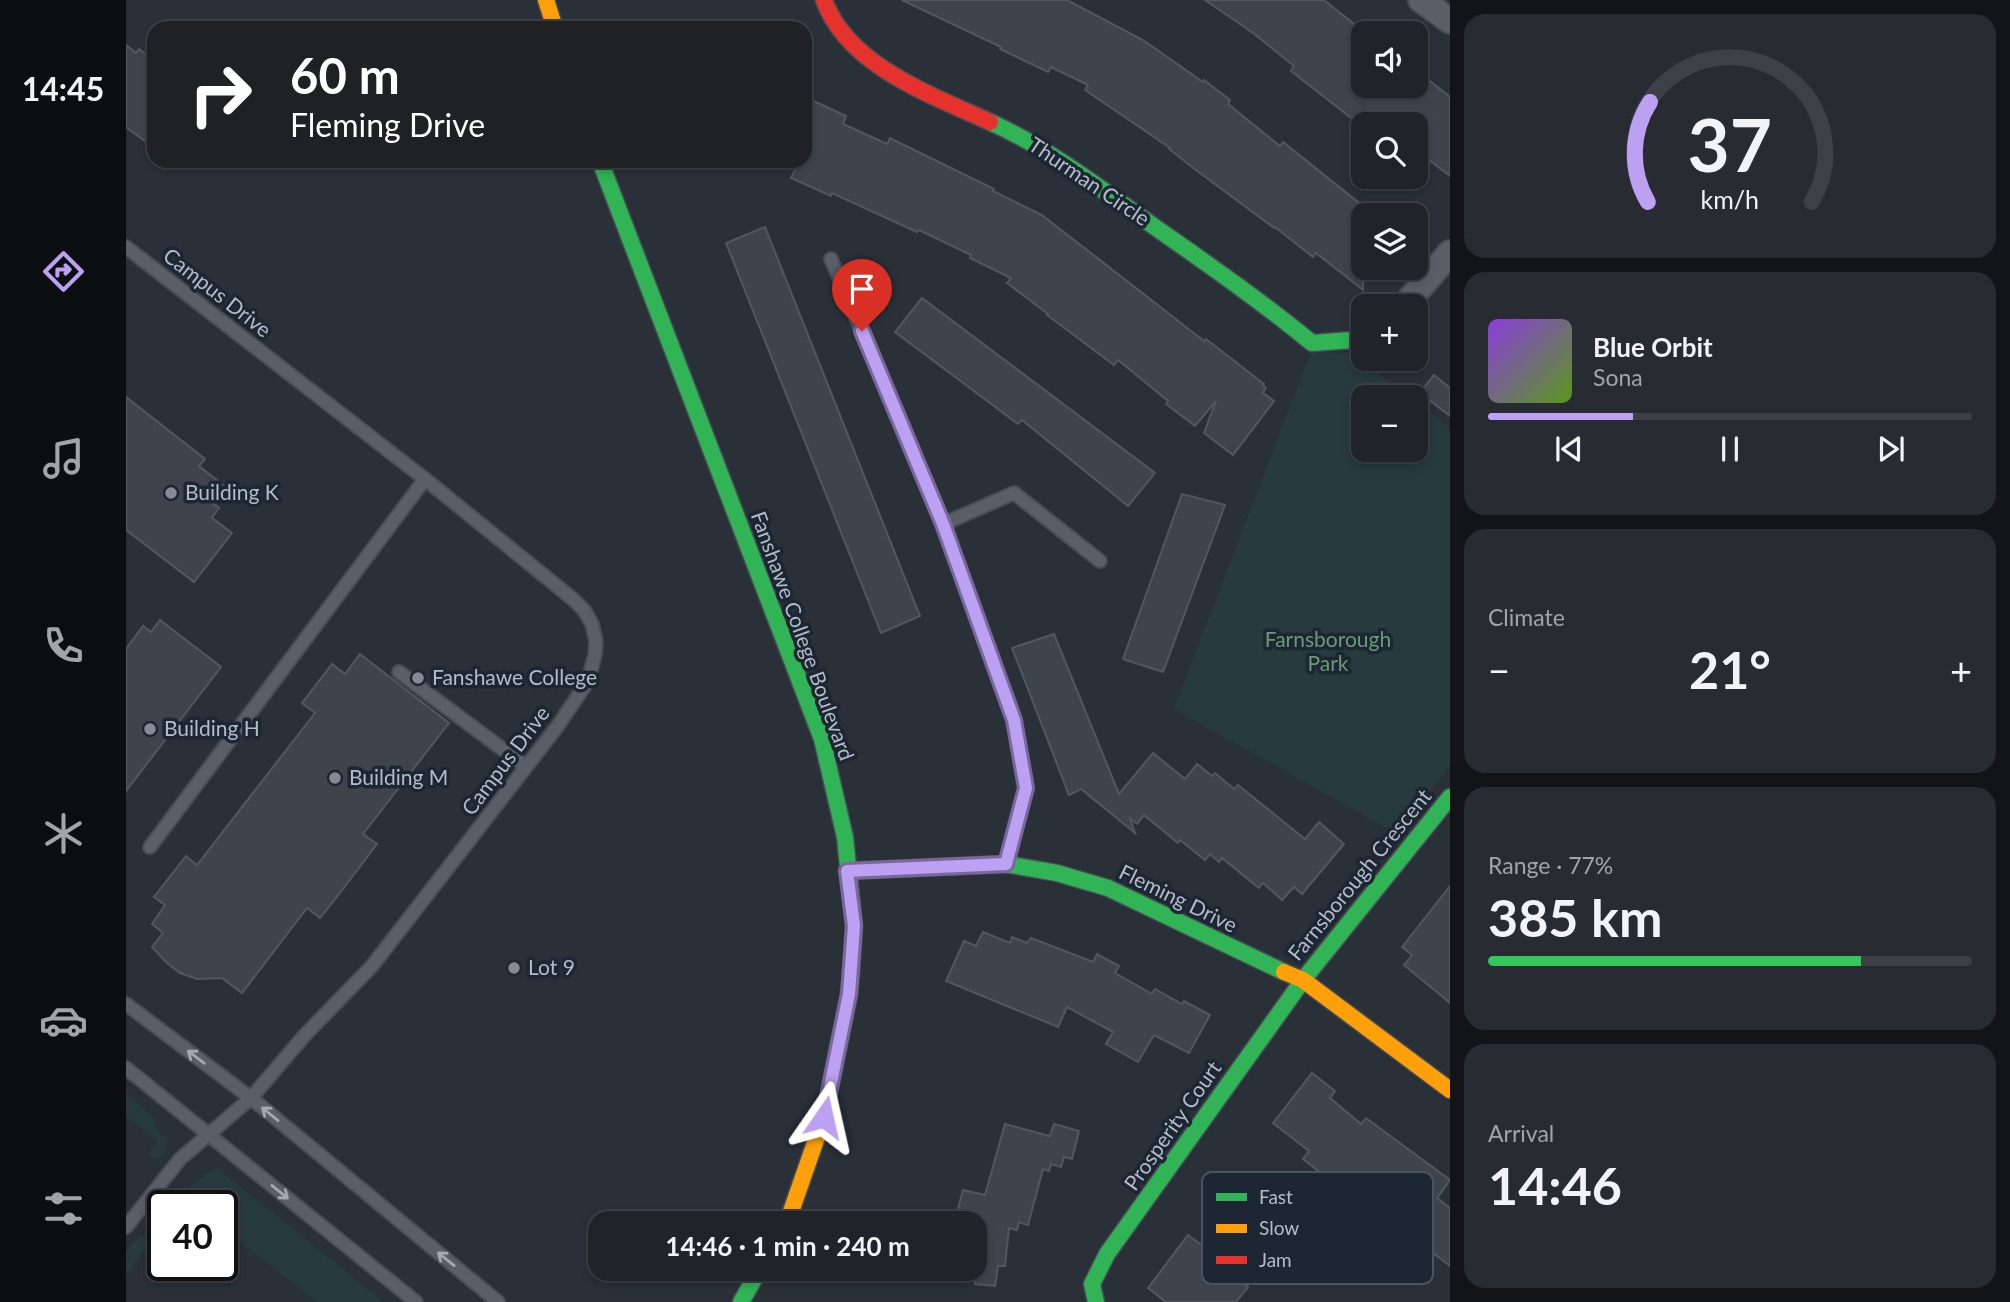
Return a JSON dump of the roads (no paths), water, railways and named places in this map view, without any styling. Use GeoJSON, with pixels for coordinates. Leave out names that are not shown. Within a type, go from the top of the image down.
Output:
{"type":"FeatureCollection","features":[{"type":"Feature","properties":{"kind":"street"},"geometry":{"type":"LineString","coordinates":[[546,0],[553,21]]}},
{"type":"Feature","properties":{"kind":"street","name":"Thurman Circle"},"geometry":{"type":"LineString","coordinates":[[824,0],[830,14],[863,56],[926,93],[1017,134],[1080,174],[1273,311],[1312,343],[1351,340]]}},
{"type":"Feature","properties":{"kind":"street"},"geometry":{"type":"LineString","coordinates":[[1421,0],[1450,21]]}},
{"type":"Feature","properties":{"kind":"street","name":"Fanshawe College Boulevard"},"geometry":{"type":"LineString","coordinates":[[603,168],[822,739],[845,837],[854,926],[849,994],[824,1117],[791,1211]]}},
{"type":"Feature","properties":{"kind":"street"},"geometry":{"type":"LineString","coordinates":[[1414,294],[1450,253]]}},
{"type":"Feature","properties":{"kind":"street","name":"Farnsborough Crescent"},"geometry":{"type":"LineString","coordinates":[[1303,980],[1450,797]]}},
{"type":"Feature","properties":{"kind":"street","name":"Fleming Drive"},"geometry":{"type":"LineString","coordinates":[[847,871],[1006,864],[1057,873],[1108,888],[1245,955],[1303,980],[1450,1090]]}},
{"type":"Feature","properties":{"kind":"street","name":"Prosperity Court"},"geometry":{"type":"LineString","coordinates":[[1096,1302],[1092,1284],[1107,1254],[1303,980]]}},
{"type":"Feature","properties":{"kind":"street"},"geometry":{"type":"LineString","coordinates":[[740,1302],[753,1281]]}},
{"type":"Feature","properties":{"kind":"lane","name":"Campus Drive"},"geometry":{"type":"LineString","coordinates":[[126,247],[425,479],[574,600],[592,624],[596,641],[588,681],[557,727],[372,966],[304,1036],[251,1098],[180,1159],[126,1227]]}},
{"type":"Feature","properties":{"kind":"lane"},"geometry":{"type":"LineString","coordinates":[[831,259],[943,524],[1014,720],[1026,788],[1006,864]]}},
{"type":"Feature","properties":{"kind":"lane"},"geometry":{"type":"LineString","coordinates":[[150,847],[425,479]]}},
{"type":"Feature","properties":{"kind":"lane"},"geometry":{"type":"LineString","coordinates":[[943,524],[1014,493],[1100,561]]}},
{"type":"Feature","properties":{"kind":"lane"},"geometry":{"type":"LineString","coordinates":[[399,672],[525,766]]}},
{"type":"Feature","properties":{"kind":"lane"},"geometry":{"type":"LineString","coordinates":[[126,1004],[251,1098],[499,1302]]}},
{"type":"Feature","properties":{"kind":"lane"},"geometry":{"type":"LineString","coordinates":[[126,1068],[416,1302]]}},
{"type":"Feature","properties":{"kind":"place","name":"Building K"},"geometry":{"type":"Point","coordinates":[171,493]}},
{"type":"Feature","properties":{"kind":"place","name":"Fanshawe College"},"geometry":{"type":"Point","coordinates":[418,678]}},
{"type":"Feature","properties":{"kind":"place","name":"Building H"},"geometry":{"type":"Point","coordinates":[150,729]}},
{"type":"Feature","properties":{"kind":"place","name":"Building M"},"geometry":{"type":"Point","coordinates":[335,778]}},
{"type":"Feature","properties":{"kind":"place","name":"Lot 9"},"geometry":{"type":"Point","coordinates":[514,968]}},
{"type":"Feature","properties":{"kind":"park label","name":"Farnsborough Park"},"geometry":{"type":"Point","coordinates":[1328,652]}}]}
